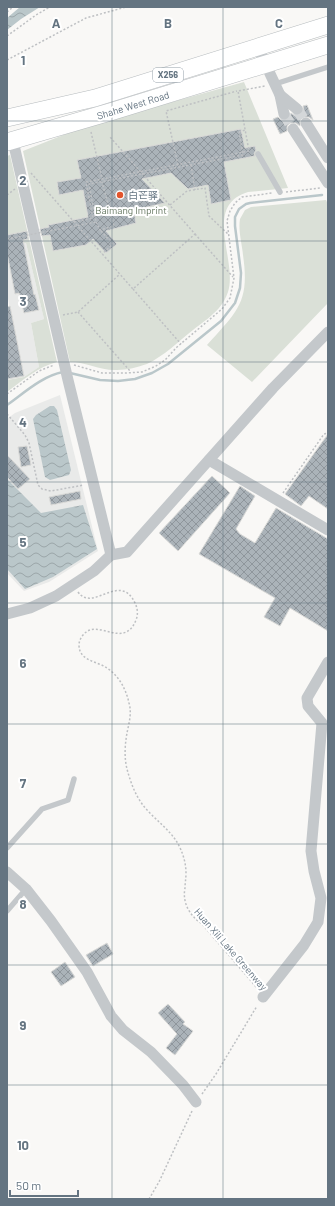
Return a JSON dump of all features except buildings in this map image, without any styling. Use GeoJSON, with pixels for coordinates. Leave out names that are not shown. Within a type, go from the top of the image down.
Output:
{"type":"FeatureCollection","features":[{"type":"Feature","properties":{"kind":"main road","name":"Shahe West Road"},"geometry":{"type":"LineString","coordinates":[[7,118],[95,98],[328,25]]}},
{"type":"Feature","properties":{"kind":"main road","name":"Shahe West Road"},"geometry":{"type":"LineString","coordinates":[[10,141],[88,119],[328,45]]}},
{"type":"Feature","properties":{"kind":"street"},"geometry":{"type":"LineString","coordinates":[[258,48],[280,95],[284,114]]}},
{"type":"Feature","properties":{"kind":"street"},"geometry":{"type":"LineString","coordinates":[[280,95],[297,109]]}},
{"type":"Feature","properties":{"kind":"street"},"geometry":{"type":"LineString","coordinates":[[306,123],[328,158]]}},
{"type":"Feature","properties":{"kind":"street"},"geometry":{"type":"LineString","coordinates":[[293,128],[324,186]]}},
{"type":"Feature","properties":{"kind":"street"},"geometry":{"type":"LineString","coordinates":[[10,141],[111,555]]}},
{"type":"Feature","properties":{"kind":"street"},"geometry":{"type":"LineString","coordinates":[[7,614],[30,608],[56,596],[94,572],[111,555],[127,552],[273,388],[328,332]]}},
{"type":"Feature","properties":{"kind":"street"},"geometry":{"type":"LineString","coordinates":[[209,460],[328,530]]}},
{"type":"Feature","properties":{"kind":"street"},"geometry":{"type":"LineString","coordinates":[[263,997],[304,945],[318,922],[321,898],[314,872],[311,851],[322,723],[308,706],[307,698],[328,662]]}},
{"type":"Feature","properties":{"kind":"street"},"geometry":{"type":"LineString","coordinates":[[7,872],[26,890],[51,921],[88,972],[111,1016],[123,1030],[151,1052],[183,1085],[196,1102]]}},
{"type":"Feature","properties":{"kind":"lane"},"geometry":{"type":"LineString","coordinates":[[274,84],[328,67]]}},
{"type":"Feature","properties":{"kind":"lane"},"geometry":{"type":"LineString","coordinates":[[258,154],[280,192]]}},
{"type":"Feature","properties":{"kind":"lane"},"geometry":{"type":"LineString","coordinates":[[7,848],[42,808],[68,800],[74,779]]}},
{"type":"Feature","properties":{"kind":"lane"},"geometry":{"type":"LineString","coordinates":[[7,911],[26,890]]}},
{"type":"Feature","properties":{"kind":"path"},"geometry":{"type":"LineString","coordinates":[[7,12],[12,7]]}},
{"type":"Feature","properties":{"kind":"path"},"geometry":{"type":"LineString","coordinates":[[7,36],[30,19],[50,7]]}},
{"type":"Feature","properties":{"kind":"path"},"geometry":{"type":"LineString","coordinates":[[7,60],[86,18],[126,7]]}},
{"type":"Feature","properties":{"kind":"path"},"geometry":{"type":"LineString","coordinates":[[178,164],[166,111],[238,91],[274,84]]}},
{"type":"Feature","properties":{"kind":"path"},"geometry":{"type":"LineString","coordinates":[[74,222],[93,218],[86,182],[249,151],[238,91]]}},
{"type":"Feature","properties":{"kind":"path"},"geometry":{"type":"LineString","coordinates":[[88,119],[102,179]]}},
{"type":"Feature","properties":{"kind":"path"},"geometry":{"type":"LineString","coordinates":[[102,254],[113,244],[100,230],[96,222],[89,184],[243,155],[238,132],[245,130]]}},
{"type":"Feature","properties":{"kind":"path"},"geometry":{"type":"LineString","coordinates":[[110,137],[234,278]]}},
{"type":"Feature","properties":{"kind":"path"},"geometry":{"type":"LineString","coordinates":[[191,165],[195,190]]}},
{"type":"Feature","properties":{"kind":"path"},"geometry":{"type":"LineString","coordinates":[[30,172],[181,344]]}},
{"type":"Feature","properties":{"kind":"path"},"geometry":{"type":"LineString","coordinates":[[100,230],[114,226],[102,182]]}},
{"type":"Feature","properties":{"kind":"path"},"geometry":{"type":"LineString","coordinates":[[7,394],[39,371],[64,363],[102,373],[142,372],[156,366],[165,360],[181,344],[222,309],[230,298],[234,278],[227,221],[230,211],[235,203],[242,197],[324,186]]}},
{"type":"Feature","properties":{"kind":"path"},"geometry":{"type":"LineString","coordinates":[[170,205],[187,191],[205,188],[209,216],[229,235]]}},
{"type":"Feature","properties":{"kind":"path"},"geometry":{"type":"LineString","coordinates":[[7,239],[96,222]]}},
{"type":"Feature","properties":{"kind":"path"},"geometry":{"type":"LineString","coordinates":[[133,289],[195,234]]}},
{"type":"Feature","properties":{"kind":"path"},"geometry":{"type":"LineString","coordinates":[[54,318],[78,312],[120,274]]}},
{"type":"Feature","properties":{"kind":"path"},"geometry":{"type":"LineString","coordinates":[[78,312],[131,372]]}},
{"type":"Feature","properties":{"kind":"path"},"geometry":{"type":"LineString","coordinates":[[7,414],[25,435],[29,443],[38,485],[42,489],[51,491],[94,484]]}},
{"type":"Feature","properties":{"kind":"path"},"geometry":{"type":"LineString","coordinates":[[278,500],[324,434],[328,433]]}},
{"type":"Feature","properties":{"kind":"path","name":"Huan Xili Lake Greenway"},"geometry":{"type":"LineString","coordinates":[[79,581],[77,586],[78,592],[86,599],[92,599],[110,591],[123,592],[133,599],[137,611],[134,623],[125,632],[113,634],[98,629],[91,629],[85,632],[81,637],[79,643],[80,650],[83,656],[88,660],[107,668],[118,678],[126,690],[130,704],[130,719],[125,750],[126,766],[138,797],[147,810],[170,832],[179,844],[186,866],[184,894],[189,911],[207,930],[263,997],[216,1074],[196,1102],[159,1182],[149,1199]]}},
{"type":"Feature","properties":{"kind":"shaded area"},"geometry":{"type":"Polygon","coordinates":[[[26,243],[44,319],[31,323],[39,367],[24,377],[7,380],[7,314],[11,313],[7,294],[7,247],[26,243]]]}},
{"type":"Feature","properties":{"kind":"shaded area"},"geometry":{"type":"Polygon","coordinates":[[[60,395],[98,551],[49,582],[24,591],[7,573],[7,419],[15,413],[60,395]]]}},
{"type":"Feature","properties":{"kind":"green space","name":"Baimang Imprint"},"geometry":{"type":"Polygon","coordinates":[[[244,82],[288,188],[248,192],[234,199],[227,209],[224,221],[224,235],[230,279],[228,292],[223,302],[207,319],[165,353],[147,364],[129,369],[111,370],[82,363],[70,362],[23,151],[86,126],[244,82]]]}},
{"type":"Feature","properties":{"kind":"green space"},"geometry":{"type":"Polygon","coordinates":[[[10,155],[57,362],[37,371],[7,392],[7,380],[24,377],[39,367],[31,323],[44,319],[26,243],[7,247],[7,156],[10,155]]]}},
{"type":"Feature","properties":{"kind":"green space"},"geometry":{"type":"Polygon","coordinates":[[[326,200],[328,204],[328,303],[252,382],[207,345],[233,314],[243,296],[245,271],[240,232],[240,219],[245,210],[251,207],[326,200]]]}},
{"type":"Feature","properties":{"kind":"water"},"geometry":{"type":"Polygon","coordinates":[[[20,7],[40,7],[7,30],[7,18],[20,7]]]}},
{"type":"Feature","properties":{"kind":"water"},"geometry":{"type":"Polygon","coordinates":[[[50,406],[54,406],[57,410],[71,470],[69,475],[50,480],[45,477],[33,419],[36,415],[50,406]]]}},
{"type":"Feature","properties":{"kind":"water"},"geometry":{"type":"Polygon","coordinates":[[[7,479],[41,513],[83,505],[97,549],[53,577],[25,589],[7,569],[7,479]]]}},
{"type":"Feature","properties":{"kind":"waterway"},"geometry":{"type":"LineString","coordinates":[[70,373],[100,380],[118,381],[135,379],[152,373],[168,364],[221,321],[235,303],[240,288],[241,273],[235,226],[235,217],[239,209],[250,203],[322,195]]}},
{"type":"Feature","properties":{"kind":"waterway"},"geometry":{"type":"LineString","coordinates":[[7,405],[41,381],[63,372]]}},
{"type":"Feature","properties":{"kind":"tunnel"},"geometry":{"type":"LineString","coordinates":[[297,109],[306,123]]}},
{"type":"Feature","properties":{"kind":"tunnel"},"geometry":{"type":"LineString","coordinates":[[284,114],[293,129]]}},
{"type":"Feature","properties":{"kind":"place","name":"白芒驿"},"geometry":{"type":"Point","coordinates":[120,195]}}]}
